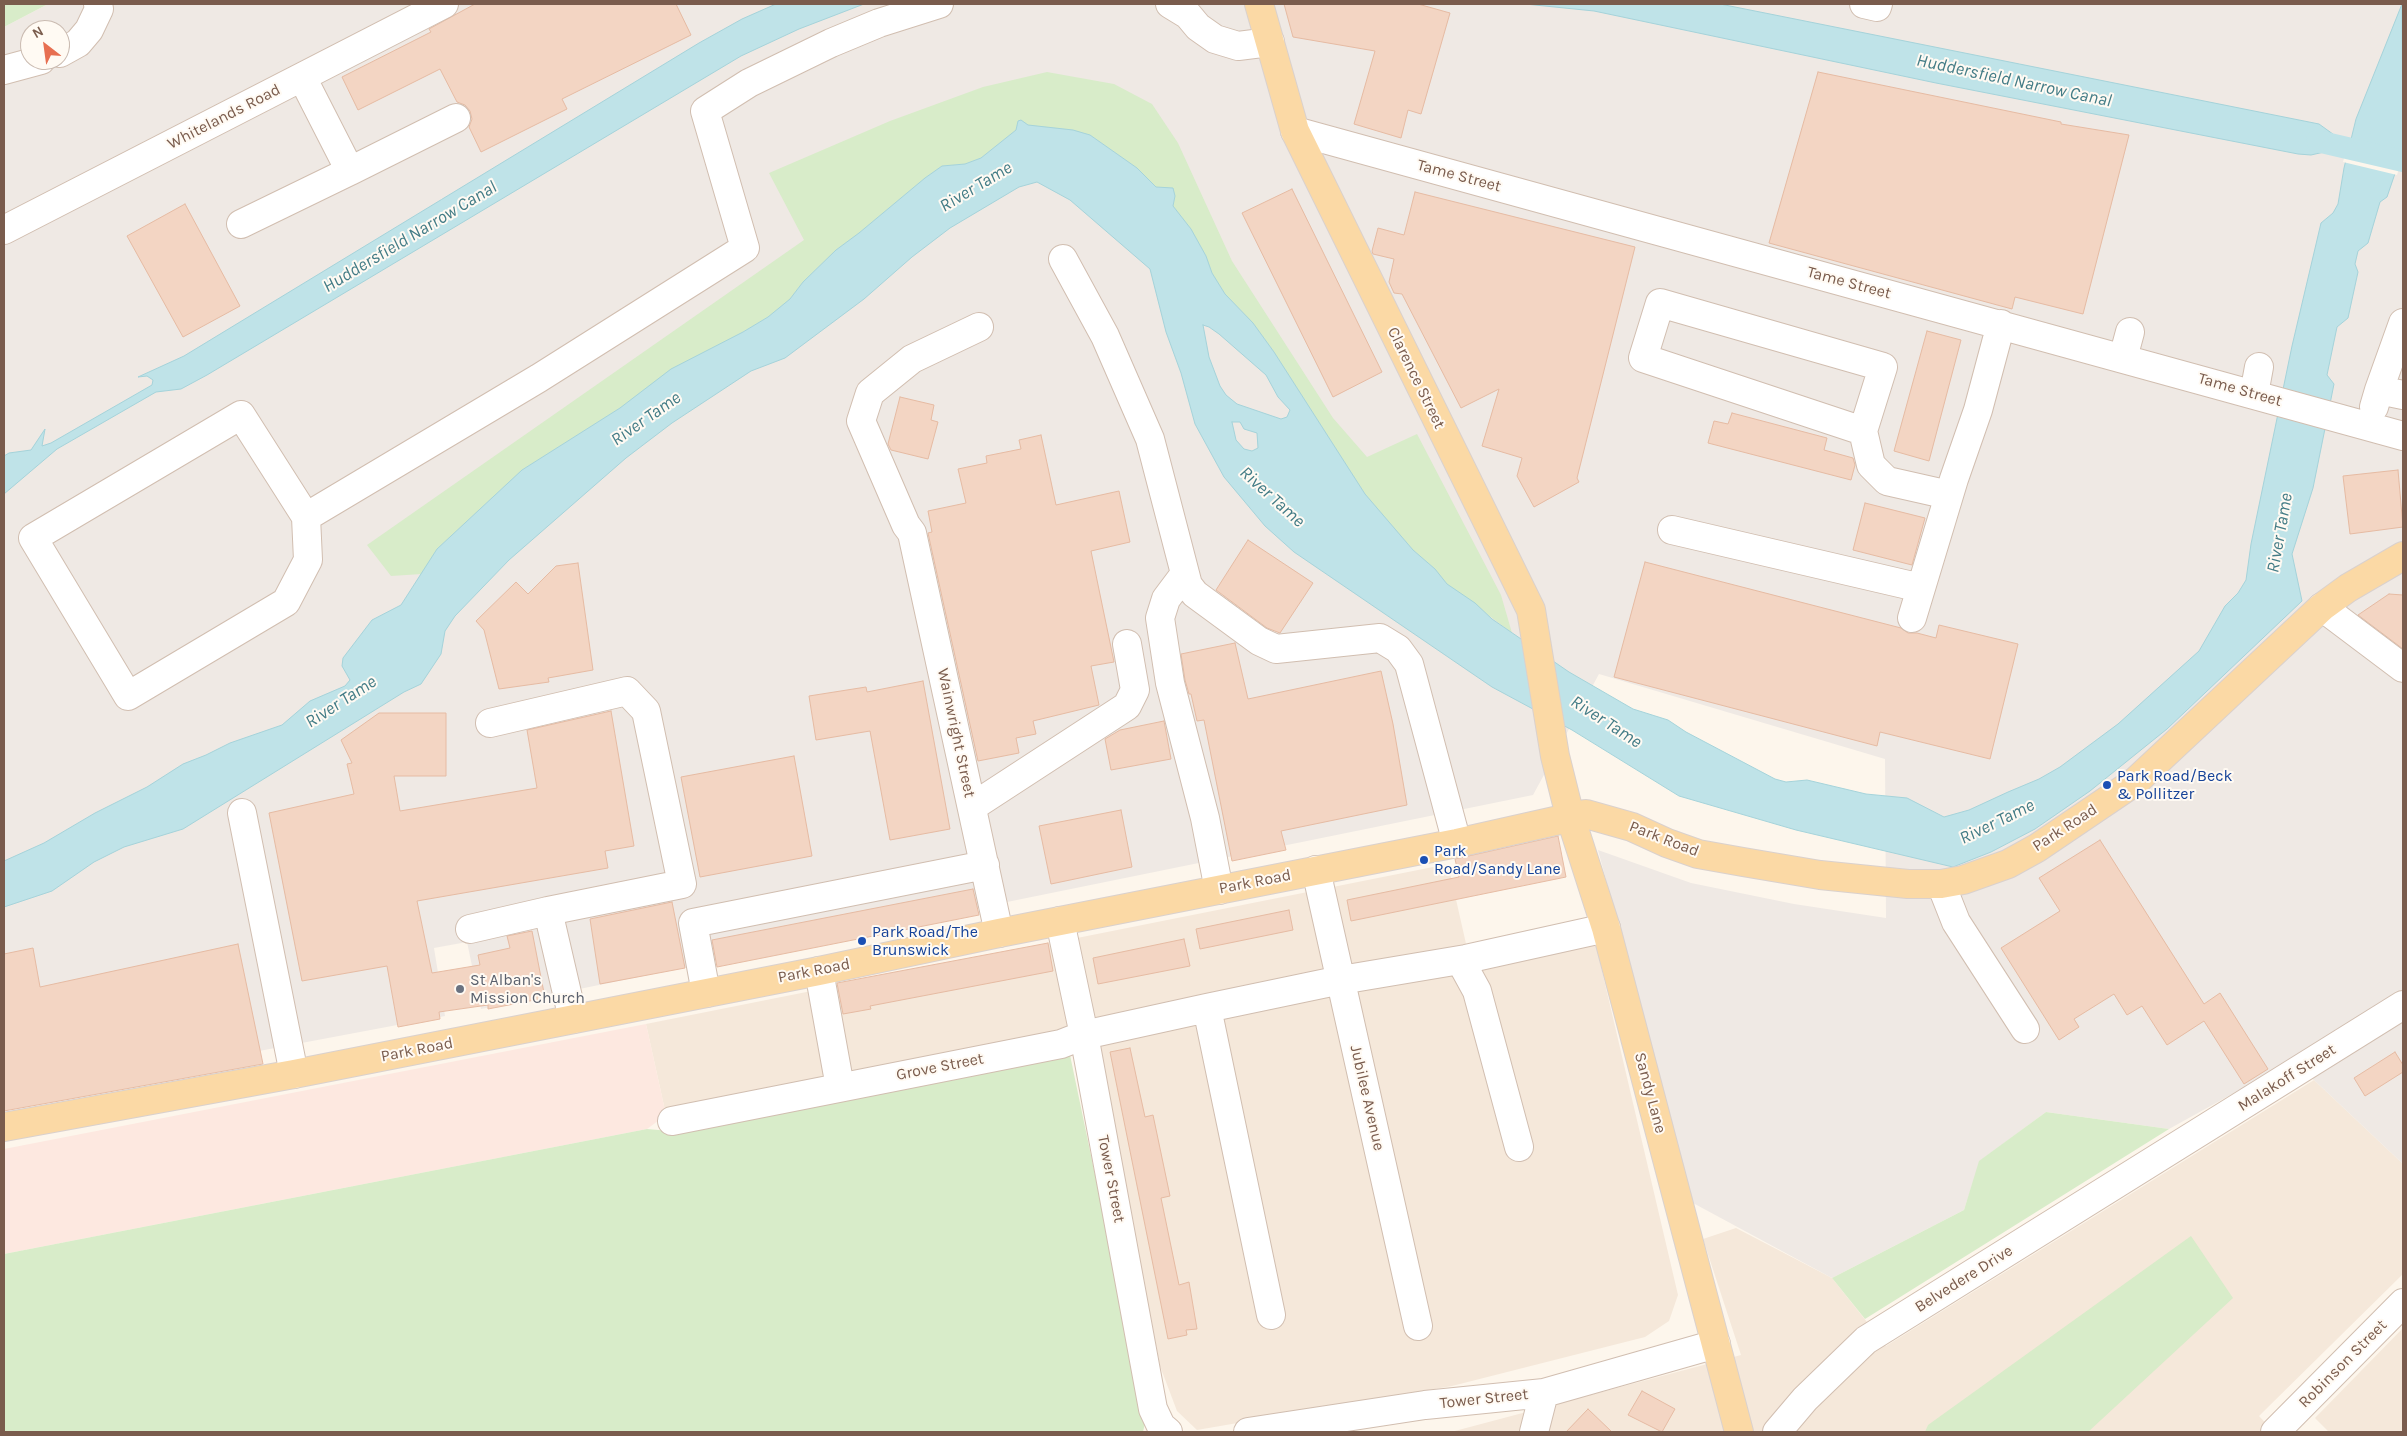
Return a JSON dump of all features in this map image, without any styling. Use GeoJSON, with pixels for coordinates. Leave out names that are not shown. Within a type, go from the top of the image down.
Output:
{"type":"FeatureCollection","features":[{"type":"Feature","properties":{"kind":"main road","name":"Clarence Street"},"geometry":{"type":"LineString","coordinates":[[1259,4],[1295,131],[1531,610],[1555,756]]}},
{"type":"Feature","properties":{"kind":"main road","name":"Park Road"},"geometry":{"type":"LineString","coordinates":[[4,1128],[294,1074],[819,971],[999,933],[1457,843],[1570,816],[1586,814],[1602,816],[1698,854],[1820,875],[1908,884],[1941,884],[1983,874],[2037,848],[2136,781],[2322,607],[2348,588],[2403,556]]}},
{"type":"Feature","properties":{"kind":"main road","name":"Sandy Lane"},"geometry":{"type":"LineString","coordinates":[[1555,756],[1570,816],[1606,928],[1739,1432]]}},
{"type":"Feature","properties":{"kind":"street"},"geometry":{"type":"LineString","coordinates":[[70,47],[78,43],[89,30],[99,9],[98,4]]}},
{"type":"Feature","properties":{"kind":"street","name":"Whitelands Road"},"geometry":{"type":"LineString","coordinates":[[4,230],[444,4]]}},
{"type":"Feature","properties":{"kind":"street"},"geometry":{"type":"LineString","coordinates":[[306,517],[539,378],[744,248],[705,111],[749,83],[831,43],[879,23],[939,4]]}},
{"type":"Feature","properties":{"kind":"street"},"geometry":{"type":"LineString","coordinates":[[1170,4],[1188,15],[1198,27],[1215,39],[1238,46],[1270,42]]}},
{"type":"Feature","properties":{"kind":"street"},"geometry":{"type":"LineString","coordinates":[[1864,4],[1877,7],[1878,4]]}},
{"type":"Feature","properties":{"kind":"street"},"geometry":{"type":"LineString","coordinates":[[4,70],[20,66]]}},
{"type":"Feature","properties":{"kind":"street"},"geometry":{"type":"LineString","coordinates":[[302,76],[350,171]]}},
{"type":"Feature","properties":{"kind":"street"},"geometry":{"type":"LineString","coordinates":[[241,224],[456,118]]}},
{"type":"Feature","properties":{"kind":"street","name":"Tame Street"},"geometry":{"type":"LineString","coordinates":[[1295,131],[2403,436]]}},
{"type":"Feature","properties":{"kind":"street"},"geometry":{"type":"LineString","coordinates":[[1063,259],[1105,336],[1150,439],[1184,575],[1195,594],[1259,641],[1276,649],[1380,638],[1398,649],[1409,664],[1457,843]]}},
{"type":"Feature","properties":{"kind":"street"},"geometry":{"type":"LineString","coordinates":[[1863,431],[1643,358],[1660,303],[1883,367],[1863,431],[1871,465],[1891,463],[1951,487]]}},
{"type":"Feature","properties":{"kind":"street"},"geometry":{"type":"LineString","coordinates":[[2358,424],[2391,393],[2403,323]]}},
{"type":"Feature","properties":{"kind":"street"},"geometry":{"type":"LineString","coordinates":[[1912,618],[1951,487],[1983,411],[1996,369],[2001,324]]}},
{"type":"Feature","properties":{"kind":"street","name":"Wainwright Street"},"geometry":{"type":"LineString","coordinates":[[979,327],[912,359],[870,392],[861,421],[906,525],[912,534],[999,933]]}},
{"type":"Feature","properties":{"kind":"street"},"geometry":{"type":"LineString","coordinates":[[2123,358],[2130,332]]}},
{"type":"Feature","properties":{"kind":"street"},"geometry":{"type":"LineString","coordinates":[[2258,367],[2260,396]]}},
{"type":"Feature","properties":{"kind":"street"},"geometry":{"type":"LineString","coordinates":[[241,415],[306,517],[308,560],[286,602],[128,696],[33,538],[241,415]]}},
{"type":"Feature","properties":{"kind":"street"},"geometry":{"type":"LineString","coordinates":[[1672,530],[1921,588]]}},
{"type":"Feature","properties":{"kind":"street"},"geometry":{"type":"LineString","coordinates":[[1184,575],[1166,599],[1160,618],[1170,683],[1205,818],[1219,890]]}},
{"type":"Feature","properties":{"kind":"street"},"geometry":{"type":"LineString","coordinates":[[2322,607],[2403,668]]}},
{"type":"Feature","properties":{"kind":"street"},"geometry":{"type":"LineString","coordinates":[[972,807],[1127,706],[1135,690],[1127,644]]}},
{"type":"Feature","properties":{"kind":"street"},"geometry":{"type":"LineString","coordinates":[[470,929],[520,916],[548,912],[682,884],[646,712],[627,692],[490,723]]}},
{"type":"Feature","properties":{"kind":"street"},"geometry":{"type":"LineString","coordinates":[[242,813],[294,1074]]}},
{"type":"Feature","properties":{"kind":"street"},"geometry":{"type":"LineString","coordinates":[[706,993],[693,923],[984,865]]}},
{"type":"Feature","properties":{"kind":"street","name":"Jubilee Avenue"},"geometry":{"type":"LineString","coordinates":[[1316,870],[1418,1326]]}},
{"type":"Feature","properties":{"kind":"street"},"geometry":{"type":"LineString","coordinates":[[1941,884],[1956,922],[2025,1029]]}},
{"type":"Feature","properties":{"kind":"street"},"geometry":{"type":"LineString","coordinates":[[548,912],[573,1019]]}},
{"type":"Feature","properties":{"kind":"street","name":"Tower Street"},"geometry":{"type":"LineString","coordinates":[[1060,921],[1084,1035],[1154,1409],[1161,1426],[1168,1432]]}},
{"type":"Feature","properties":{"kind":"street","name":"Grove Street"},"geometry":{"type":"LineString","coordinates":[[672,1121],[840,1086],[1061,1044],[1084,1035],[1207,1008],[1341,980],[1460,960],[1606,928]]}},
{"type":"Feature","properties":{"kind":"street"},"geometry":{"type":"LineString","coordinates":[[1460,960],[1477,991],[1519,1147]]}},
{"type":"Feature","properties":{"kind":"street"},"geometry":{"type":"LineString","coordinates":[[819,971],[840,1086]]}},
{"type":"Feature","properties":{"kind":"street","name":"Malakoff Street"},"geometry":{"type":"LineString","coordinates":[[2170,1150],[2403,1005]]}},
{"type":"Feature","properties":{"kind":"street"},"geometry":{"type":"LineString","coordinates":[[1207,1008],[1271,1315]]}},
{"type":"Feature","properties":{"kind":"street","name":"Belvedere Drive"},"geometry":{"type":"LineString","coordinates":[[1777,1432],[1805,1399],[1866,1340],[2170,1150]]}},
{"type":"Feature","properties":{"kind":"street","name":"Robinson Street"},"geometry":{"type":"LineString","coordinates":[[2283,1430],[2403,1303]]}},
{"type":"Feature","properties":{"kind":"street","name":"Tower Street"},"geometry":{"type":"LineString","coordinates":[[1248,1432],[1426,1404],[1544,1393],[1716,1344]]}},
{"type":"Feature","properties":{"kind":"street"},"geometry":{"type":"LineString","coordinates":[[1534,1432],[1544,1393]]}},
{"type":"Feature","properties":{"kind":"shaded area"},"geometry":{"type":"Polygon","coordinates":[[[48,4],[2403,4],[2403,1164],[2314,1080],[2288,1063],[2169,1129],[2046,1112],[1980,1161],[1964,1210],[1832,1278],[1693,1203],[1598,850],[1691,883],[1794,904],[1886,918],[1885,759],[1599,674],[1533,795],[481,1009],[467,942],[434,948],[445,1016],[4,1099],[4,27],[48,4]]]}},
{"type":"Feature","properties":{"kind":"shaded area"},"geometry":{"type":"Polygon","coordinates":[[[1448,864],[1469,957],[1591,924],[1678,1295],[1669,1321],[1645,1337],[1452,1386],[1197,1430],[1177,1411],[1160,1366],[1095,1026],[666,1115],[646,1024],[1448,864]]]}},
{"type":"Feature","properties":{"kind":"shaded area"},"geometry":{"type":"Polygon","coordinates":[[[646,1024],[666,1115],[647,1129],[4,1254],[4,1149],[646,1024]]]}},
{"type":"Feature","properties":{"kind":"shaded area"},"geometry":{"type":"Polygon","coordinates":[[[2314,1080],[2403,1164],[2403,1274],[2259,1416],[2274,1432],[1451,1432],[1741,1355],[1703,1239],[1736,1228],[1832,1278],[1886,1346],[2314,1080]]]}},
{"type":"Feature","properties":{"kind":"shaded area"},"geometry":{"type":"Polygon","coordinates":[[[2403,1328],[2403,1432],[2329,1432],[2315,1418],[2403,1328]]]}},
{"type":"Feature","properties":{"kind":"green space"},"geometry":{"type":"Polygon","coordinates":[[[4,4],[48,4],[4,27],[4,4]]]}},
{"type":"Feature","properties":{"kind":"green space"},"geometry":{"type":"Polygon","coordinates":[[[1047,72],[1114,84],[1152,104],[1178,143],[1232,261],[1333,418],[1367,457],[1417,434],[1501,595],[1512,633],[1447,584],[1435,569],[1413,550],[1365,494],[1274,352],[1253,323],[1225,294],[1212,273],[1206,256],[1191,229],[1173,206],[1175,196],[1164,188],[1156,187],[1137,168],[1090,135],[1028,125],[1018,121],[1016,130],[981,158],[965,164],[942,166],[925,178],[836,250],[803,282],[790,299],[768,317],[640,393],[620,408],[522,470],[437,549],[422,574],[391,576],[367,545],[804,240],[769,173],[890,121],[983,87],[1047,72]]]}},
{"type":"Feature","properties":{"kind":"green space"},"geometry":{"type":"Polygon","coordinates":[[[1070,1055],[1146,1419],[1143,1432],[4,1432],[4,1254],[647,1129],[670,1131],[1070,1055]]]}},
{"type":"Feature","properties":{"kind":"green space"},"geometry":{"type":"Polygon","coordinates":[[[2046,1112],[2169,1129],[1865,1319],[1832,1278],[1964,1210],[1979,1161],[2046,1112]]]}},
{"type":"Feature","properties":{"kind":"green space"},"geometry":{"type":"Polygon","coordinates":[[[2191,1236],[2233,1298],[2088,1432],[1925,1432],[1928,1425],[2191,1236]]]}},
{"type":"Feature","properties":{"kind":"water"},"geometry":{"type":"Polygon","coordinates":[[[776,4],[864,4],[799,29],[741,56],[207,375],[181,389],[156,392],[57,449],[4,494],[4,456],[9,453],[31,450],[45,429],[42,446],[51,443],[152,385],[153,380],[147,376],[138,377],[184,356],[699,43],[742,19],[776,4]]]}},
{"type":"Feature","properties":{"kind":"water"},"geometry":{"type":"Polygon","coordinates":[[[1525,4],[1720,4],[2319,124],[2337,137],[2346,147],[2311,155],[2298,154],[1936,83],[1594,11],[1525,4]]]}},
{"type":"Feature","properties":{"kind":"water","name":"River Tame"},"geometry":{"type":"Polygon","coordinates":[[[2402,4],[2403,150],[2387,197],[2380,202],[2368,243],[2358,251],[2355,264],[2358,272],[2348,318],[2337,327],[2327,375],[2334,384],[2313,488],[2292,554],[2302,601],[2167,729],[2090,791],[2035,829],[1991,852],[1953,867],[1796,830],[1679,796],[1572,730],[1492,687],[1294,552],[1265,526],[1224,477],[1195,424],[1181,373],[1166,332],[1150,269],[1070,200],[1037,182],[1019,187],[950,228],[912,257],[864,299],[785,358],[751,371],[672,423],[626,458],[509,560],[455,616],[445,631],[441,654],[421,684],[404,692],[183,829],[124,847],[94,862],[52,891],[4,907],[4,861],[44,843],[95,813],[147,787],[183,764],[230,743],[282,725],[310,701],[345,686],[350,680],[342,666],[343,658],[372,620],[401,605],[437,549],[522,470],[620,408],[671,369],[768,317],[790,299],[803,282],[836,250],[925,178],[942,166],[965,164],[981,158],[1016,130],[1018,121],[1021,120],[1028,125],[1073,130],[1090,135],[1137,168],[1156,187],[1173,188],[1175,196],[1173,206],[1191,229],[1206,256],[1212,273],[1225,294],[1253,323],[1274,352],[1365,494],[1413,550],[1435,569],[1447,584],[1475,603],[1492,619],[1569,672],[1633,709],[1668,720],[1686,732],[1775,779],[1786,782],[1807,780],[1866,794],[1907,798],[1944,817],[1969,810],[2039,779],[2060,767],[2118,724],[2199,651],[2225,606],[2238,593],[2246,580],[2251,544],[2292,346],[2321,223],[2333,213],[2338,204],[2344,168],[2356,119],[2402,4]],[[1203,325],[1209,357],[1220,386],[1226,395],[1237,404],[1281,419],[1287,417],[1290,410],[1278,397],[1266,375],[1219,334],[1203,325]],[[1232,422],[1236,440],[1244,449],[1252,451],[1258,448],[1257,433],[1244,429],[1240,422],[1232,422]]]}},
{"type":"Feature","properties":{"kind":"pier"},"geometry":{"type":"Polygon","coordinates":[[[2348,141],[2403,155],[2397,175],[2343,162],[2348,141]]]}},
{"type":"Feature","properties":{"kind":"building"},"geometry":{"type":"Polygon","coordinates":[[[475,4],[676,4],[691,35],[562,99],[567,109],[481,152],[469,127],[472,119],[470,111],[465,105],[457,102],[440,69],[358,110],[342,77],[431,32],[429,29],[475,4]]]}},
{"type":"Feature","properties":{"kind":"building"},"geometry":{"type":"Polygon","coordinates":[[[1284,4],[1418,4],[1450,13],[1421,114],[1408,110],[1401,138],[1354,124],[1375,51],[1293,37],[1284,4]]]}},
{"type":"Feature","properties":{"kind":"building"},"geometry":{"type":"Polygon","coordinates":[[[1818,72],[2061,122],[2061,124],[2129,135],[2083,314],[2015,297],[2012,309],[1769,243],[1818,72]]]}},
{"type":"Feature","properties":{"kind":"building"},"geometry":{"type":"Polygon","coordinates":[[[1292,189],[1382,372],[1333,397],[1242,213],[1292,189]]]}},
{"type":"Feature","properties":{"kind":"building"},"geometry":{"type":"Polygon","coordinates":[[[1415,192],[1635,247],[1577,478],[1579,482],[1534,507],[1517,476],[1522,458],[1482,446],[1499,389],[1461,408],[1402,294],[1394,293],[1389,282],[1394,259],[1373,254],[1372,251],[1378,228],[1404,235],[1415,192]]]}},
{"type":"Feature","properties":{"kind":"building"},"geometry":{"type":"Polygon","coordinates":[[[185,204],[240,306],[183,337],[127,236],[185,204]]]}},
{"type":"Feature","properties":{"kind":"building"},"geometry":{"type":"Polygon","coordinates":[[[1927,331],[1961,340],[1929,461],[1894,451],[1927,331]]]}},
{"type":"Feature","properties":{"kind":"building"},"geometry":{"type":"Polygon","coordinates":[[[900,397],[934,405],[931,420],[938,422],[928,459],[891,450],[888,444],[900,397]]]}},
{"type":"Feature","properties":{"kind":"building"},"geometry":{"type":"Polygon","coordinates":[[[1732,413],[1827,438],[1824,450],[1853,458],[1855,465],[1851,480],[1708,443],[1714,421],[1728,424],[1732,413]]]}},
{"type":"Feature","properties":{"kind":"building"},"geometry":{"type":"Polygon","coordinates":[[[1041,435],[1056,505],[1119,491],[1130,542],[1091,551],[1114,662],[1091,666],[1099,705],[1033,721],[1036,734],[1016,738],[1019,753],[978,761],[928,533],[932,532],[928,511],[966,503],[958,469],[987,463],[986,456],[1021,449],[1019,440],[1041,435]]]}},
{"type":"Feature","properties":{"kind":"building"},"geometry":{"type":"Polygon","coordinates":[[[2398,470],[2403,527],[2350,534],[2343,476],[2398,470]]]}},
{"type":"Feature","properties":{"kind":"building"},"geometry":{"type":"Polygon","coordinates":[[[1865,503],[1925,518],[1912,565],[1853,550],[1865,503]]]}},
{"type":"Feature","properties":{"kind":"building"},"geometry":{"type":"Polygon","coordinates":[[[1248,540],[1313,583],[1280,633],[1267,628],[1216,590],[1248,540]]]}},
{"type":"Feature","properties":{"kind":"building"},"geometry":{"type":"Polygon","coordinates":[[[1645,562],[1901,628],[1908,633],[1917,633],[1936,638],[1939,625],[2018,644],[1990,759],[1880,732],[1877,746],[1614,677],[1645,562]]]}},
{"type":"Feature","properties":{"kind":"building"},"geometry":{"type":"Polygon","coordinates":[[[578,563],[593,670],[548,678],[549,682],[499,689],[484,630],[476,621],[516,582],[528,594],[556,566],[578,563]]]}},
{"type":"Feature","properties":{"kind":"building"},"geometry":{"type":"Polygon","coordinates":[[[2389,594],[2403,595],[2403,649],[2358,615],[2389,594]]]}},
{"type":"Feature","properties":{"kind":"building"},"geometry":{"type":"Polygon","coordinates":[[[1235,643],[1248,699],[1381,671],[1393,724],[1407,805],[1281,831],[1286,850],[1232,861],[1204,720],[1197,721],[1191,694],[1189,694],[1185,680],[1181,654],[1235,643]]]}},
{"type":"Feature","properties":{"kind":"building"},"geometry":{"type":"Polygon","coordinates":[[[923,681],[950,829],[890,840],[870,731],[816,740],[809,696],[866,687],[867,692],[923,681]]]}},
{"type":"Feature","properties":{"kind":"building"},"geometry":{"type":"Polygon","coordinates":[[[611,711],[634,846],[605,851],[608,868],[417,901],[432,973],[480,965],[478,955],[510,948],[507,936],[532,931],[545,998],[488,1009],[488,1005],[439,1012],[440,1019],[398,1027],[387,966],[302,981],[269,813],[354,794],[347,764],[352,763],[341,740],[379,713],[446,713],[446,776],[394,776],[400,811],[537,788],[527,730],[611,711]]]}},
{"type":"Feature","properties":{"kind":"building"},"geometry":{"type":"Polygon","coordinates":[[[1164,721],[1171,759],[1111,770],[1105,739],[1120,730],[1164,721]]]}},
{"type":"Feature","properties":{"kind":"building"},"geometry":{"type":"Polygon","coordinates":[[[794,756],[812,856],[700,877],[681,777],[794,756]]]}},
{"type":"Feature","properties":{"kind":"building"},"geometry":{"type":"Polygon","coordinates":[[[1121,810],[1132,867],[1051,884],[1039,826],[1121,810]]]}},
{"type":"Feature","properties":{"kind":"building"},"geometry":{"type":"Polygon","coordinates":[[[1558,836],[1566,877],[1351,921],[1347,900],[1459,877],[1455,859],[1558,836]]]}},
{"type":"Feature","properties":{"kind":"building"},"geometry":{"type":"Polygon","coordinates":[[[2100,840],[2204,1004],[2220,993],[2268,1069],[2244,1084],[2204,1021],[2167,1045],[2142,1006],[2127,1015],[2114,994],[2074,1019],[2079,1027],[2059,1040],[2001,948],[2060,911],[2039,878],[2100,840]]]}},
{"type":"Feature","properties":{"kind":"building"},"geometry":{"type":"Polygon","coordinates":[[[973,889],[979,915],[717,967],[712,940],[973,889]]]}},
{"type":"Feature","properties":{"kind":"building"},"geometry":{"type":"Polygon","coordinates":[[[672,902],[685,968],[600,984],[590,919],[672,902]]]}},
{"type":"Feature","properties":{"kind":"building"},"geometry":{"type":"Polygon","coordinates":[[[1289,910],[1293,930],[1200,949],[1196,929],[1289,910]]]}},
{"type":"Feature","properties":{"kind":"building"},"geometry":{"type":"Polygon","coordinates":[[[1184,939],[1190,966],[1098,984],[1093,958],[1184,939]]]}},
{"type":"Feature","properties":{"kind":"building"},"geometry":{"type":"Polygon","coordinates":[[[1048,943],[1053,971],[870,1006],[871,1009],[843,1014],[837,983],[1048,943]]]}},
{"type":"Feature","properties":{"kind":"building"},"geometry":{"type":"Polygon","coordinates":[[[238,944],[263,1064],[4,1111],[4,954],[33,948],[40,987],[238,944]]]}},
{"type":"Feature","properties":{"kind":"building"},"geometry":{"type":"Polygon","coordinates":[[[1130,1048],[1145,1117],[1153,1115],[1170,1196],[1161,1198],[1179,1285],[1189,1282],[1197,1329],[1186,1330],[1187,1335],[1168,1339],[1110,1052],[1130,1048]]]}},
{"type":"Feature","properties":{"kind":"building"},"geometry":{"type":"Polygon","coordinates":[[[2395,1052],[2403,1065],[2403,1072],[2365,1096],[2354,1078],[2395,1052]]]}},
{"type":"Feature","properties":{"kind":"building"},"geometry":{"type":"Polygon","coordinates":[[[1642,1391],[1675,1409],[1662,1432],[1628,1415],[1642,1391]]]}},
{"type":"Feature","properties":{"kind":"building"},"geometry":{"type":"Polygon","coordinates":[[[1588,1409],[1612,1432],[1566,1432],[1588,1409]]]}},
{"type":"Feature","properties":{"kind":"waterway","name":"Huddersfield Narrow Canal"},"geometry":{"type":"LineString","coordinates":[[2317,141],[2403,161]]}},
{"type":"Feature","properties":{"kind":"place","name":"Park Road/Beck & Pollitzer"},"geometry":{"type":"Point","coordinates":[2107,785]}},
{"type":"Feature","properties":{"kind":"place","name":"Park Road/Sandy Lane"},"geometry":{"type":"Point","coordinates":[1424,860]}},
{"type":"Feature","properties":{"kind":"place","name":"Park Road/The Brunswick"},"geometry":{"type":"Point","coordinates":[862,941]}},
{"type":"Feature","properties":{"kind":"place","name":"St Alban's Mission Church"},"geometry":{"type":"Point","coordinates":[460,989]}}]}
